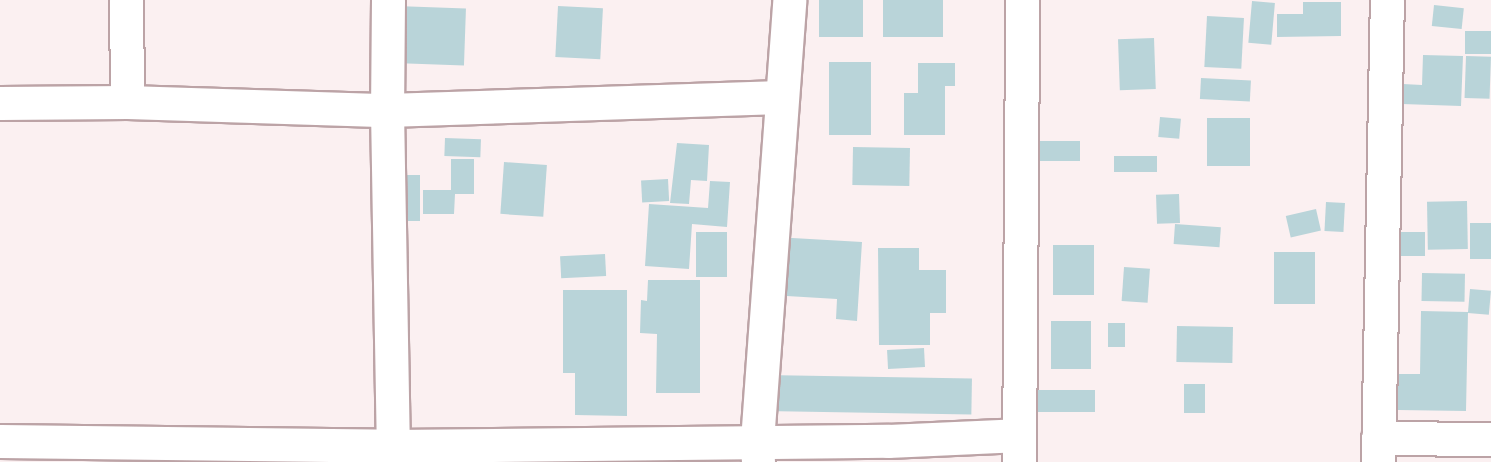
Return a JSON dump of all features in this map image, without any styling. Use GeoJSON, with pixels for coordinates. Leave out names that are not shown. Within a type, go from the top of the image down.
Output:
{"type":"FeatureCollection","features":[{"type":"Feature","properties":{"kind":"street"},"geometry":{"type":"LineString","coordinates":[[126,0],[127,102]]}},
{"type":"Feature","properties":{"kind":"street"},"geometry":{"type":"LineString","coordinates":[[388,0],[391,454]]}},
{"type":"Feature","properties":{"kind":"street"},"geometry":{"type":"LineString","coordinates":[[758,452],[789,0]]}},
{"type":"Feature","properties":{"kind":"street"},"geometry":{"type":"LineString","coordinates":[[0,441],[391,454],[758,452],[888,441],[1019,448],[1022,0]]}},
{"type":"Feature","properties":{"kind":"street"},"geometry":{"type":"LineString","coordinates":[[1387,0],[1378,450],[1491,439]]}},
{"type":"Feature","properties":{"kind":"street"},"geometry":{"type":"LineString","coordinates":[[0,104],[127,102],[387,110],[781,97]]}},
{"type":"Feature","properties":{"kind":"building"},"geometry":{"type":"Polygon","coordinates":[[[819,0],[863,0],[863,37],[819,37],[819,0]]]}},
{"type":"Feature","properties":{"kind":"building"},"geometry":{"type":"Polygon","coordinates":[[[883,0],[943,0],[943,37],[883,37],[883,0]]]}},
{"type":"Feature","properties":{"kind":"building"},"geometry":{"type":"Polygon","coordinates":[[[1252,1],[1275,3],[1271,45],[1248,43],[1252,1]]]}},
{"type":"Feature","properties":{"kind":"building"},"geometry":{"type":"Polygon","coordinates":[[[1303,2],[1341,2],[1341,36],[1277,37],[1277,14],[1303,14],[1303,2]]]}},
{"type":"Feature","properties":{"kind":"building"},"geometry":{"type":"Polygon","coordinates":[[[1434,5],[1464,8],[1462,29],[1432,26],[1434,5]]]}},
{"type":"Feature","properties":{"kind":"building"},"geometry":{"type":"Polygon","coordinates":[[[396,6],[466,8],[464,65],[394,63],[396,6]]]}},
{"type":"Feature","properties":{"kind":"building"},"geometry":{"type":"Polygon","coordinates":[[[558,6],[603,8],[600,59],[555,57],[558,6]]]}},
{"type":"Feature","properties":{"kind":"building"},"geometry":{"type":"Polygon","coordinates":[[[1207,16],[1244,18],[1241,69],[1204,67],[1207,16]]]}},
{"type":"Feature","properties":{"kind":"building"},"geometry":{"type":"Polygon","coordinates":[[[1465,31],[1491,31],[1491,54],[1465,54],[1465,31]]]}},
{"type":"Feature","properties":{"kind":"building"},"geometry":{"type":"Polygon","coordinates":[[[1154,38],[1156,89],[1120,90],[1118,39],[1154,38]]]}},
{"type":"Feature","properties":{"kind":"building"},"geometry":{"type":"Polygon","coordinates":[[[1423,55],[1463,56],[1461,106],[1402,104],[1403,84],[1422,85],[1423,55]]]}},
{"type":"Feature","properties":{"kind":"building"},"geometry":{"type":"Polygon","coordinates":[[[1466,56],[1491,57],[1490,99],[1465,98],[1466,56]]]}},
{"type":"Feature","properties":{"kind":"building"},"geometry":{"type":"Polygon","coordinates":[[[829,62],[871,62],[871,135],[829,135],[829,62]]]}},
{"type":"Feature","properties":{"kind":"building"},"geometry":{"type":"Polygon","coordinates":[[[918,63],[955,63],[955,86],[945,86],[945,135],[904,135],[904,93],[918,93],[918,63]]]}},
{"type":"Feature","properties":{"kind":"building"},"geometry":{"type":"Polygon","coordinates":[[[1201,78],[1251,81],[1250,102],[1200,99],[1201,78]]]}},
{"type":"Feature","properties":{"kind":"building"},"geometry":{"type":"Polygon","coordinates":[[[1160,117],[1181,119],[1179,139],[1158,137],[1160,117]]]}},
{"type":"Feature","properties":{"kind":"building"},"geometry":{"type":"Polygon","coordinates":[[[1207,118],[1250,118],[1250,166],[1207,166],[1207,118]]]}},
{"type":"Feature","properties":{"kind":"building"},"geometry":{"type":"Polygon","coordinates":[[[445,138],[481,139],[480,157],[444,156],[445,138]]]}},
{"type":"Feature","properties":{"kind":"building"},"geometry":{"type":"Polygon","coordinates":[[[1027,141],[1080,141],[1080,161],[1027,161],[1027,141]]]}},
{"type":"Feature","properties":{"kind":"building"},"geometry":{"type":"Polygon","coordinates":[[[677,143],[709,145],[707,181],[691,180],[689,204],[670,203],[677,143]]]}},
{"type":"Feature","properties":{"kind":"building"},"geometry":{"type":"Polygon","coordinates":[[[853,147],[910,148],[909,186],[852,185],[853,147]]]}},
{"type":"Feature","properties":{"kind":"building"},"geometry":{"type":"Polygon","coordinates":[[[1114,156],[1157,156],[1157,172],[1114,172],[1114,156]]]}},
{"type":"Feature","properties":{"kind":"building"},"geometry":{"type":"Polygon","coordinates":[[[451,159],[474,159],[474,194],[455,194],[454,214],[423,214],[423,190],[451,190],[451,159]]]}},
{"type":"Feature","properties":{"kind":"building"},"geometry":{"type":"Polygon","coordinates":[[[504,162],[547,165],[543,217],[500,214],[504,162]]]}},
{"type":"Feature","properties":{"kind":"building"},"geometry":{"type":"Polygon","coordinates":[[[397,175],[420,175],[420,221],[397,221],[397,175]]]}},
{"type":"Feature","properties":{"kind":"building"},"geometry":{"type":"Polygon","coordinates":[[[668,179],[669,201],[642,202],[641,180],[668,179]]]}},
{"type":"Feature","properties":{"kind":"building"},"geometry":{"type":"Polygon","coordinates":[[[710,181],[730,182],[727,227],[692,224],[689,269],[645,266],[649,204],[708,208],[710,181]]]}},
{"type":"Feature","properties":{"kind":"building"},"geometry":{"type":"Polygon","coordinates":[[[1179,194],[1180,223],[1157,224],[1156,195],[1179,194]]]}},
{"type":"Feature","properties":{"kind":"building"},"geometry":{"type":"Polygon","coordinates":[[[1467,201],[1468,249],[1428,250],[1427,202],[1467,201]]]}},
{"type":"Feature","properties":{"kind":"building"},"geometry":{"type":"Polygon","coordinates":[[[1326,202],[1345,203],[1343,232],[1324,231],[1326,202]]]}},
{"type":"Feature","properties":{"kind":"building"},"geometry":{"type":"Polygon","coordinates":[[[1316,209],[1321,230],[1291,237],[1286,216],[1316,209]]]}},
{"type":"Feature","properties":{"kind":"building"},"geometry":{"type":"Polygon","coordinates":[[[1470,223],[1491,223],[1491,259],[1470,259],[1470,223]]]}},
{"type":"Feature","properties":{"kind":"building"},"geometry":{"type":"Polygon","coordinates":[[[1175,224],[1221,227],[1219,247],[1174,244],[1175,224]]]}},
{"type":"Feature","properties":{"kind":"building"},"geometry":{"type":"Polygon","coordinates":[[[696,232],[727,232],[727,277],[696,277],[696,232]]]}},
{"type":"Feature","properties":{"kind":"building"},"geometry":{"type":"Polygon","coordinates":[[[1392,232],[1425,232],[1425,256],[1392,256],[1392,232]]]}},
{"type":"Feature","properties":{"kind":"building"},"geometry":{"type":"Polygon","coordinates":[[[775,237],[862,242],[857,321],[836,319],[837,299],[770,295],[775,237]]]}},
{"type":"Feature","properties":{"kind":"building"},"geometry":{"type":"Polygon","coordinates":[[[1053,245],[1094,245],[1094,295],[1053,295],[1053,245]]]}},
{"type":"Feature","properties":{"kind":"building"},"geometry":{"type":"Polygon","coordinates":[[[878,248],[919,248],[919,270],[946,270],[946,313],[930,313],[930,345],[879,345],[878,248]]]}},
{"type":"Feature","properties":{"kind":"building"},"geometry":{"type":"Polygon","coordinates":[[[1274,252],[1315,252],[1315,304],[1274,304],[1274,252]]]}},
{"type":"Feature","properties":{"kind":"building"},"geometry":{"type":"Polygon","coordinates":[[[605,254],[606,276],[561,278],[560,256],[605,254]]]}},
{"type":"Feature","properties":{"kind":"building"},"geometry":{"type":"Polygon","coordinates":[[[1124,267],[1150,269],[1148,303],[1122,301],[1124,267]]]}},
{"type":"Feature","properties":{"kind":"building"},"geometry":{"type":"Polygon","coordinates":[[[1422,273],[1465,274],[1465,302],[1422,301],[1422,273]]]}},
{"type":"Feature","properties":{"kind":"building"},"geometry":{"type":"Polygon","coordinates":[[[648,280],[700,280],[700,393],[656,393],[657,334],[640,333],[641,300],[647,301],[648,280]]]}},
{"type":"Feature","properties":{"kind":"building"},"geometry":{"type":"Polygon","coordinates":[[[1470,289],[1491,291],[1489,315],[1468,313],[1470,289]]]}},
{"type":"Feature","properties":{"kind":"building"},"geometry":{"type":"Polygon","coordinates":[[[563,290],[627,290],[627,416],[575,415],[575,373],[563,373],[563,290]]]}},
{"type":"Feature","properties":{"kind":"building"},"geometry":{"type":"Polygon","coordinates":[[[1421,311],[1468,312],[1466,411],[1398,410],[1398,374],[1420,374],[1421,311]]]}},
{"type":"Feature","properties":{"kind":"building"},"geometry":{"type":"Polygon","coordinates":[[[1051,321],[1091,321],[1091,369],[1051,369],[1051,321]]]}},
{"type":"Feature","properties":{"kind":"building"},"geometry":{"type":"Polygon","coordinates":[[[1108,323],[1125,323],[1125,347],[1108,347],[1108,323]]]}},
{"type":"Feature","properties":{"kind":"building"},"geometry":{"type":"Polygon","coordinates":[[[1177,326],[1233,327],[1232,363],[1176,362],[1177,326]]]}},
{"type":"Feature","properties":{"kind":"building"},"geometry":{"type":"Polygon","coordinates":[[[924,348],[925,367],[888,369],[887,350],[924,348]]]}},
{"type":"Feature","properties":{"kind":"building"},"geometry":{"type":"Polygon","coordinates":[[[765,375],[972,379],[971,415],[764,411],[765,375]]]}},
{"type":"Feature","properties":{"kind":"building"},"geometry":{"type":"Polygon","coordinates":[[[1184,384],[1205,384],[1205,413],[1184,413],[1184,384]]]}},
{"type":"Feature","properties":{"kind":"building"},"geometry":{"type":"Polygon","coordinates":[[[1020,390],[1095,390],[1095,412],[1020,412],[1020,390]]]}}]}
